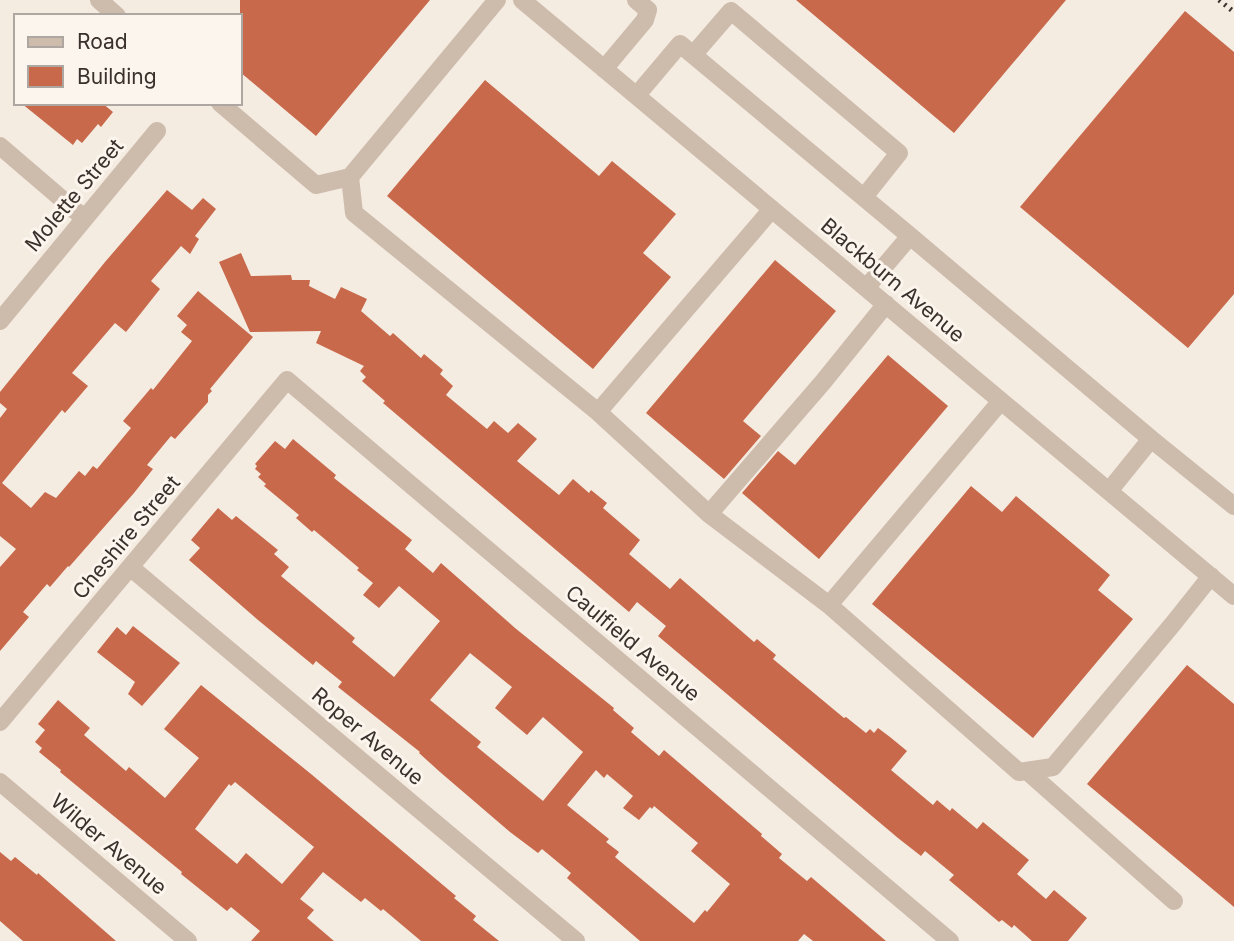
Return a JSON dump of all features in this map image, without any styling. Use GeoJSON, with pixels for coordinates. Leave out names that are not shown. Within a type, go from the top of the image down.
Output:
{"type":"FeatureCollection","features":[{"type":"Feature","properties":{"kind":"street"},"geometry":{"type":"LineString","coordinates":[[99,0],[115,14]]}},
{"type":"Feature","properties":{"kind":"street"},"geometry":{"type":"LineString","coordinates":[[221,105],[316,185],[350,177],[497,0]]}},
{"type":"Feature","properties":{"kind":"street","name":"Blackburn Avenue"},"geometry":{"type":"LineString","coordinates":[[522,0],[1234,596]]}},
{"type":"Feature","properties":{"kind":"street"},"geometry":{"type":"LineString","coordinates":[[604,69],[645,20],[648,10],[636,0]]}},
{"type":"Feature","properties":{"kind":"street"},"geometry":{"type":"LineString","coordinates":[[693,55],[731,11],[742,20],[899,153],[864,197]]}},
{"type":"Feature","properties":{"kind":"street"},"geometry":{"type":"LineString","coordinates":[[636,96],[680,44],[1234,506]]}},
{"type":"Feature","properties":{"kind":"street","name":"Molette Street"},"geometry":{"type":"LineString","coordinates":[[0,321],[156,131]]}},
{"type":"Feature","properties":{"kind":"street"},"geometry":{"type":"LineString","coordinates":[[0,146],[84,218]]}},
{"type":"Feature","properties":{"kind":"street"},"geometry":{"type":"LineString","coordinates":[[350,177],[354,213],[598,412],[709,514],[829,605],[1019,772],[1053,767],[1211,576]]}},
{"type":"Feature","properties":{"kind":"street"},"geometry":{"type":"LineString","coordinates":[[598,412],[772,209]]}},
{"type":"Feature","properties":{"kind":"street"},"geometry":{"type":"LineString","coordinates":[[866,288],[910,236]]}},
{"type":"Feature","properties":{"kind":"street"},"geometry":{"type":"LineString","coordinates":[[709,514],[824,382],[886,304]]}},
{"type":"Feature","properties":{"kind":"street","name":"Cheshire Street"},"geometry":{"type":"LineString","coordinates":[[0,722],[287,380]]}},
{"type":"Feature","properties":{"kind":"street","name":"Caulfield Avenue"},"geometry":{"type":"LineString","coordinates":[[287,380],[950,941]]}},
{"type":"Feature","properties":{"kind":"street"},"geometry":{"type":"LineString","coordinates":[[829,605],[1001,401]]}},
{"type":"Feature","properties":{"kind":"street"},"geometry":{"type":"LineString","coordinates":[[1109,491],[1152,439]]}},
{"type":"Feature","properties":{"kind":"street","name":"Roper Avenue"},"geometry":{"type":"LineString","coordinates":[[130,567],[576,941]]}},
{"type":"Feature","properties":{"kind":"street"},"geometry":{"type":"LineString","coordinates":[[1027,771],[1174,901]]}},
{"type":"Feature","properties":{"kind":"street","name":"Wilder Avenue"},"geometry":{"type":"LineString","coordinates":[[0,782],[188,941]]}},
{"type":"Feature","properties":{"kind":"building"},"geometry":{"type":"Polygon","coordinates":[[[240,0],[430,0],[316,136],[242,74],[240,0]]]}},
{"type":"Feature","properties":{"kind":"building"},"geometry":{"type":"Polygon","coordinates":[[[796,0],[1066,0],[954,133],[796,0]]]}},
{"type":"Feature","properties":{"kind":"building"},"geometry":{"type":"Polygon","coordinates":[[[1185,11],[1234,52],[1234,294],[1188,348],[1020,207],[1185,11]]]}},
{"type":"Feature","properties":{"kind":"building"},"geometry":{"type":"Polygon","coordinates":[[[485,80],[599,176],[612,161],[676,214],[643,253],[671,277],[593,369],[387,196],[485,80]]]}},
{"type":"Feature","properties":{"kind":"building"},"geometry":{"type":"Polygon","coordinates":[[[23,105],[104,105],[113,112],[101,127],[98,124],[82,143],[77,139],[73,145],[23,105]]]}},
{"type":"Feature","properties":{"kind":"building"},"geometry":{"type":"Polygon","coordinates":[[[167,190],[192,210],[203,198],[216,209],[195,236],[199,239],[190,254],[181,246],[151,281],[160,289],[126,332],[115,323],[72,373],[88,386],[65,413],[62,410],[2,483],[31,508],[45,492],[56,498],[79,471],[85,476],[93,466],[97,469],[131,428],[123,421],[151,388],[153,390],[192,341],[181,332],[187,325],[177,316],[198,291],[253,337],[210,389],[212,391],[208,395],[208,402],[175,439],[171,436],[147,465],[153,469],[134,493],[69,567],[50,587],[47,584],[23,612],[29,617],[0,651],[0,567],[16,549],[0,536],[0,418],[7,409],[0,403],[0,392],[167,190]]]}},
{"type":"Feature","properties":{"kind":"building"},"geometry":{"type":"Polygon","coordinates":[[[241,253],[251,276],[291,275],[292,280],[310,280],[309,286],[335,299],[341,287],[367,299],[361,311],[390,336],[393,333],[421,358],[424,354],[443,370],[440,374],[453,386],[446,395],[487,429],[494,421],[508,433],[518,423],[537,439],[517,461],[559,495],[573,479],[589,493],[591,490],[607,503],[603,508],[640,540],[629,554],[670,589],[680,578],[754,642],[757,639],[776,655],[773,659],[844,718],[866,733],[870,729],[874,733],[878,728],[890,737],[907,751],[891,770],[933,805],[937,800],[950,811],[952,808],[977,829],[983,822],[1029,860],[1017,874],[1046,899],[1054,890],[1087,918],[1068,941],[1032,941],[1014,925],[1012,928],[1002,920],[999,922],[949,880],[954,875],[925,851],[921,856],[898,838],[658,636],[666,626],[637,602],[629,612],[383,403],[385,401],[362,381],[366,377],[360,371],[364,366],[316,343],[321,331],[250,332],[219,262],[241,253]]]}},
{"type":"Feature","properties":{"kind":"building"},"geometry":{"type":"Polygon","coordinates":[[[775,260],[836,311],[743,421],[761,436],[724,479],[646,413],[775,260]]]}},
{"type":"Feature","properties":{"kind":"building"},"geometry":{"type":"Polygon","coordinates":[[[888,355],[948,406],[819,559],[742,493],[778,451],[795,465],[888,355]]]}},
{"type":"Feature","properties":{"kind":"building"},"geometry":{"type":"Polygon","coordinates":[[[293,439],[336,475],[334,478],[412,540],[405,549],[433,573],[441,563],[515,628],[614,708],[613,710],[634,728],[631,732],[659,756],[664,750],[762,834],[761,836],[782,854],[779,858],[807,881],[811,877],[886,941],[813,941],[804,934],[798,941],[640,941],[567,878],[571,873],[542,849],[538,853],[510,832],[420,752],[338,687],[342,682],[316,661],[313,665],[189,560],[200,548],[191,540],[218,508],[232,520],[236,516],[278,550],[274,554],[289,567],[281,576],[355,638],[352,642],[394,677],[440,621],[399,586],[379,608],[363,595],[373,583],[357,570],[359,568],[314,530],[312,532],[296,518],[299,515],[264,486],[266,484],[258,477],[261,474],[255,469],[255,464],[275,441],[285,449],[293,439]],[[470,653],[430,700],[481,742],[477,747],[543,801],[583,752],[543,717],[527,735],[495,708],[512,687],[470,653]],[[596,770],[567,805],[609,839],[606,842],[619,852],[615,857],[694,923],[730,884],[691,851],[698,843],[654,806],[639,820],[623,808],[633,796],[607,774],[604,778],[596,770]]]}},
{"type":"Feature","properties":{"kind":"building"},"geometry":{"type":"Polygon","coordinates":[[[971,486],[1002,512],[1016,496],[1110,575],[1098,590],[1133,619],[1033,738],[872,604],[971,486]]]}},
{"type":"Feature","properties":{"kind":"building"},"geometry":{"type":"Polygon","coordinates":[[[133,626],[180,663],[142,706],[128,694],[135,682],[97,652],[117,627],[126,635],[133,626]]]}},
{"type":"Feature","properties":{"kind":"building"},"geometry":{"type":"Polygon","coordinates":[[[1187,665],[1234,704],[1234,907],[1087,784],[1187,665]]]}},
{"type":"Feature","properties":{"kind":"building"},"geometry":{"type":"Polygon","coordinates":[[[201,685],[456,896],[454,898],[476,916],[473,920],[499,941],[421,941],[383,909],[381,911],[365,898],[361,902],[323,872],[300,899],[314,910],[307,918],[334,941],[251,941],[260,931],[231,907],[227,911],[181,874],[182,872],[60,772],[61,770],[39,752],[42,748],[35,742],[45,730],[38,724],[58,700],[90,728],[84,735],[126,771],[129,767],[165,798],[199,758],[164,729],[201,685]],[[235,782],[231,786],[229,784],[195,829],[237,864],[246,853],[282,884],[314,847],[235,782]]]}},
{"type":"Feature","properties":{"kind":"building"},"geometry":{"type":"Polygon","coordinates":[[[0,852],[11,861],[15,857],[37,875],[38,873],[116,941],[23,941],[0,921],[0,852]]]}},
{"type":"Feature","properties":{"kind":"railway"},"geometry":{"type":"LineString","coordinates":[[1219,0],[1234,12]]}}]}
